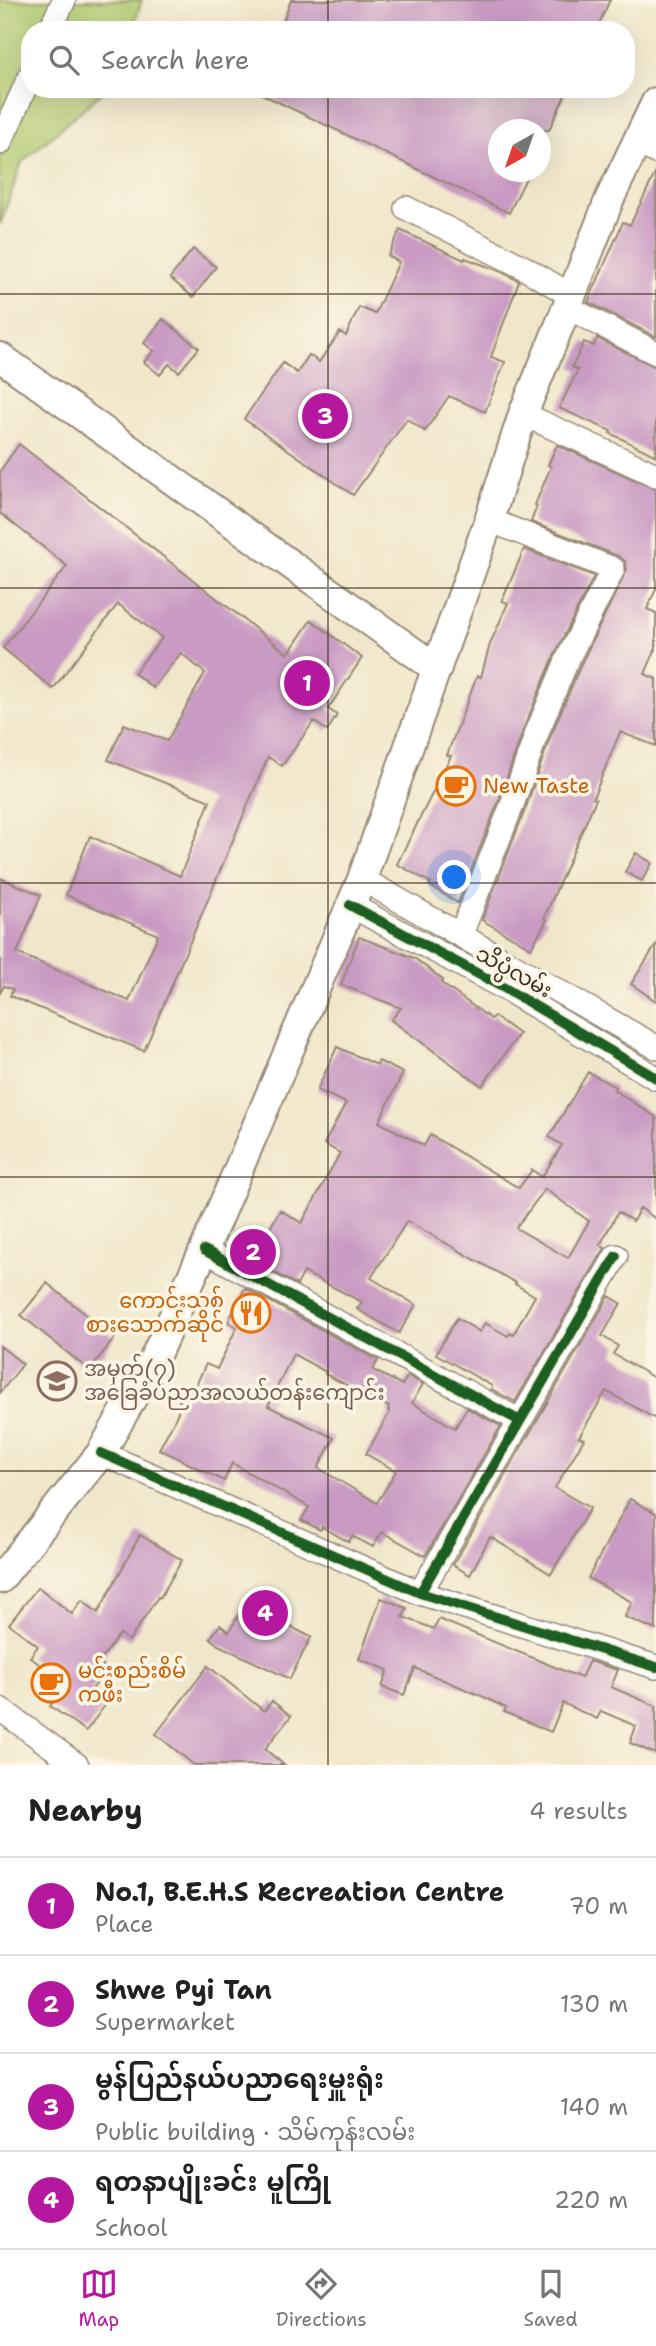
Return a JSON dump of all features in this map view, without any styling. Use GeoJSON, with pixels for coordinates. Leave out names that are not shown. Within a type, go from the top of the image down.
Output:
{"type":"FeatureCollection","features":[{"type":"Feature","properties":{"kind":"main road"},"geometry":{"type":"LineString","coordinates":[[0,1579],[101,1453],[153,1361],[204,1250],[362,879],[489,520],[523,414],[610,198],[646,147],[656,102]]}},
{"type":"Feature","properties":{"kind":"main road"},"geometry":{"type":"LineString","coordinates":[[0,357],[437,669]]}},
{"type":"Feature","properties":{"kind":"street"},"geometry":{"type":"LineString","coordinates":[[54,21],[64,0]]}},
{"type":"Feature","properties":{"kind":"street"},"geometry":{"type":"LineString","coordinates":[[0,143],[21,96]]}},
{"type":"Feature","properties":{"kind":"street"},"geometry":{"type":"LineString","coordinates":[[407,208],[521,266],[570,301],[656,353]]}},
{"type":"Feature","properties":{"kind":"street"},"geometry":{"type":"LineString","coordinates":[[523,414],[656,475]]}},
{"type":"Feature","properties":{"kind":"street"},"geometry":{"type":"LineString","coordinates":[[461,934],[548,706],[568,658],[613,569],[489,520]]}},
{"type":"Feature","properties":{"kind":"street","name":"သိပ္ပံလမ်း"},"geometry":{"type":"LineString","coordinates":[[362,879],[656,1047]]}},
{"type":"Feature","properties":{"kind":"street","name":"သိပ္ပံလမ်း"},"geometry":{"type":"LineString","coordinates":[[350,905],[508,990],[656,1077]]}},
{"type":"Feature","properties":{"kind":"street"},"geometry":{"type":"LineString","coordinates":[[204,1250],[520,1421]]}},
{"type":"Feature","properties":{"kind":"street"},"geometry":{"type":"LineString","coordinates":[[420,1593],[616,1256]]}},
{"type":"Feature","properties":{"kind":"street"},"geometry":{"type":"LineString","coordinates":[[101,1453],[420,1593],[656,1667]]}},
{"type":"Feature","properties":{"kind":"street"},"geometry":{"type":"LineString","coordinates":[[0,1709],[77,1765]]}},
{"type":"Feature","properties":{"kind":"green space"},"geometry":{"type":"Polygon","coordinates":[[[0,0],[142,0],[135,21],[21,21],[21,98],[96,98],[22,162],[0,225],[0,0]]]}},
{"type":"Feature","properties":{"kind":"building"},"geometry":{"type":"Polygon","coordinates":[[[291,0],[610,0],[600,21],[283,21],[291,0]]]}},
{"type":"Feature","properties":{"kind":"building"},"geometry":{"type":"Polygon","coordinates":[[[270,98],[564,98],[551,126],[551,119],[488,119],[488,182],[524,182],[509,213],[270,98]]]}},
{"type":"Feature","properties":{"kind":"building"},"geometry":{"type":"Polygon","coordinates":[[[656,172],[656,337],[588,302],[623,222],[630,225],[656,172]]]}},
{"type":"Feature","properties":{"kind":"building"},"geometry":{"type":"Polygon","coordinates":[[[400,230],[464,260],[465,258],[502,272],[519,281],[491,357],[505,362],[485,412],[449,396],[425,431],[407,419],[353,495],[244,419],[283,363],[297,373],[309,355],[319,362],[340,332],[346,336],[359,307],[375,314],[399,262],[388,256],[400,230]]]}},
{"type":"Feature","properties":{"kind":"building"},"geometry":{"type":"Polygon","coordinates":[[[193,249],[216,267],[193,297],[170,278],[193,249]]]}},
{"type":"Feature","properties":{"kind":"building"},"geometry":{"type":"Polygon","coordinates":[[[163,319],[199,348],[179,372],[169,364],[160,375],[144,362],[154,351],[144,343],[163,319]]]}},
{"type":"Feature","properties":{"kind":"building"},"geometry":{"type":"Polygon","coordinates":[[[597,338],[656,367],[656,456],[610,433],[611,431],[559,408],[578,370],[572,367],[584,342],[594,346],[597,338]]]}},
{"type":"Feature","properties":{"kind":"building"},"geometry":{"type":"Polygon","coordinates":[[[19,444],[288,654],[311,620],[362,658],[328,709],[337,715],[327,731],[314,721],[282,766],[268,757],[144,1051],[10,996],[13,989],[4,986],[0,993],[0,878],[41,895],[17,953],[129,1001],[158,935],[66,895],[90,836],[180,876],[210,801],[108,760],[124,724],[167,741],[205,673],[181,653],[153,688],[134,673],[162,638],[118,604],[53,689],[3,648],[67,566],[0,513],[0,471],[19,444]]]}},
{"type":"Feature","properties":{"kind":"building"},"geometry":{"type":"Polygon","coordinates":[[[557,445],[656,489],[656,589],[647,609],[656,613],[656,648],[645,674],[656,679],[656,746],[620,732],[593,798],[596,799],[544,918],[547,920],[531,948],[482,920],[551,735],[581,664],[627,569],[625,561],[618,556],[531,522],[551,466],[548,465],[557,445]]]}},
{"type":"Feature","properties":{"kind":"building"},"geometry":{"type":"Polygon","coordinates":[[[524,549],[594,576],[556,652],[525,725],[458,903],[429,885],[431,883],[397,864],[451,756],[447,755],[477,676],[481,677],[490,644],[508,603],[502,601],[524,549]]]}},
{"type":"Feature","properties":{"kind":"building"},"geometry":{"type":"Polygon","coordinates":[[[636,853],[652,863],[642,881],[625,872],[636,853]]]}},
{"type":"Feature","properties":{"kind":"building"},"geometry":{"type":"Polygon","coordinates":[[[359,937],[414,958],[443,980],[441,983],[491,1019],[494,1016],[519,1034],[482,1086],[391,1020],[401,1008],[341,985],[359,937]]]}},
{"type":"Feature","properties":{"kind":"building"},"geometry":{"type":"Polygon","coordinates":[[[656,945],[656,1001],[631,984],[656,945]]]}},
{"type":"Feature","properties":{"kind":"building"},"geometry":{"type":"Polygon","coordinates":[[[337,1047],[377,1065],[379,1061],[403,1073],[379,1122],[424,1146],[430,1135],[519,1188],[532,1170],[542,1177],[562,1145],[549,1137],[588,1072],[615,1087],[614,1090],[656,1117],[656,1219],[640,1208],[633,1221],[618,1212],[600,1245],[605,1248],[515,1402],[436,1354],[457,1318],[480,1332],[485,1323],[508,1336],[510,1333],[513,1335],[535,1296],[407,1221],[371,1278],[416,1305],[399,1333],[357,1309],[362,1302],[304,1272],[297,1285],[249,1256],[259,1236],[264,1239],[280,1210],[302,1223],[340,1153],[324,1144],[346,1103],[317,1090],[337,1047]],[[545,1189],[516,1228],[568,1258],[589,1221],[545,1189]]]}},
{"type":"Feature","properties":{"kind":"building"},"geometry":{"type":"Polygon","coordinates":[[[47,1283],[115,1338],[89,1370],[21,1315],[47,1283]]]}},
{"type":"Feature","properties":{"kind":"building"},"geometry":{"type":"Polygon","coordinates":[[[245,1288],[378,1360],[373,1370],[402,1385],[408,1376],[423,1384],[412,1403],[455,1428],[467,1408],[501,1426],[425,1556],[382,1532],[373,1547],[352,1536],[349,1542],[322,1527],[320,1530],[301,1520],[309,1507],[232,1463],[224,1481],[159,1449],[189,1384],[195,1387],[206,1364],[217,1369],[237,1327],[228,1322],[245,1288]],[[293,1354],[268,1406],[334,1438],[318,1468],[377,1503],[396,1471],[366,1454],[390,1412],[389,1407],[325,1374],[326,1372],[293,1354]]]}},
{"type":"Feature","properties":{"kind":"building"},"geometry":{"type":"Polygon","coordinates":[[[609,1296],[621,1303],[602,1336],[618,1346],[613,1354],[656,1379],[656,1419],[606,1391],[579,1437],[584,1439],[555,1488],[590,1508],[551,1574],[490,1537],[470,1575],[453,1565],[609,1296]]]}},
{"type":"Feature","properties":{"kind":"building"},"geometry":{"type":"Polygon","coordinates":[[[0,1346],[23,1364],[0,1393],[0,1346]]]}},
{"type":"Feature","properties":{"kind":"building"},"geometry":{"type":"Polygon","coordinates":[[[630,1499],[656,1513],[656,1630],[625,1617],[632,1602],[588,1578],[630,1499]]]}},
{"type":"Feature","properties":{"kind":"building"},"geometry":{"type":"Polygon","coordinates":[[[140,1535],[182,1560],[160,1598],[158,1597],[129,1641],[120,1634],[99,1662],[107,1669],[91,1691],[106,1704],[86,1731],[50,1706],[66,1685],[30,1657],[38,1646],[9,1624],[38,1587],[72,1614],[82,1600],[98,1613],[140,1535]]]}},
{"type":"Feature","properties":{"kind":"building"},"geometry":{"type":"Polygon","coordinates":[[[251,1593],[278,1609],[273,1618],[311,1637],[290,1679],[218,1645],[210,1638],[220,1625],[229,1632],[251,1593]]]}},
{"type":"Feature","properties":{"kind":"building"},"geometry":{"type":"Polygon","coordinates":[[[381,1598],[407,1608],[403,1617],[434,1629],[439,1619],[581,1678],[589,1661],[618,1670],[611,1687],[656,1706],[656,1754],[630,1743],[636,1726],[601,1711],[597,1719],[563,1703],[551,1732],[504,1712],[506,1708],[484,1697],[415,1668],[404,1695],[382,1687],[388,1670],[359,1659],[381,1598]]]}},
{"type":"Feature","properties":{"kind":"building"},"geometry":{"type":"Polygon","coordinates":[[[208,1666],[264,1711],[272,1701],[291,1716],[265,1749],[284,1765],[194,1765],[156,1734],[208,1666]]]}},
{"type":"Feature","properties":{"kind":"cycle path"},"geometry":{"type":"LineString","coordinates":[[350,905],[508,990],[656,1078]]}},
{"type":"Feature","properties":{"kind":"cycle path"},"geometry":{"type":"LineString","coordinates":[[204,1250],[520,1421]]}},
{"type":"Feature","properties":{"kind":"cycle path"},"geometry":{"type":"LineString","coordinates":[[420,1593],[616,1256]]}},
{"type":"Feature","properties":{"kind":"cycle path"},"geometry":{"type":"LineString","coordinates":[[101,1453],[420,1593],[656,1667]]}},
{"type":"Feature","properties":{"kind":"place","name":"မွန်ပြည်နယ်ပညာရေးမှူးရုံး"},"geometry":{"type":"Point","coordinates":[325,416]}},
{"type":"Feature","properties":{"kind":"place","name":"No.1, B.E.H.S Recreation Centre"},"geometry":{"type":"Point","coordinates":[307,683]}},
{"type":"Feature","properties":{"kind":"place","name":"New Taste"},"geometry":{"type":"Point","coordinates":[456,786]}},
{"type":"Feature","properties":{"kind":"place","name":"Shwe Pyi Tan"},"geometry":{"type":"Point","coordinates":[253,1252]}},
{"type":"Feature","properties":{"kind":"place","name":"ကောင်းသစ် စားသောက်ဆိုင်"},"geometry":{"type":"Point","coordinates":[251,1313]}},
{"type":"Feature","properties":{"kind":"place","name":"အမှတ်(၇) အခြေခံပညာအလယ်တန်းကျောင်း"},"geometry":{"type":"Point","coordinates":[57,1381]}},
{"type":"Feature","properties":{"kind":"place","name":"ရတနာပျိုးခင်း မူကြို"},"geometry":{"type":"Point","coordinates":[265,1613]}},
{"type":"Feature","properties":{"kind":"place","name":"မင်းစည်းစိမ် ကဖီး"},"geometry":{"type":"Point","coordinates":[51,1683]}}]}
